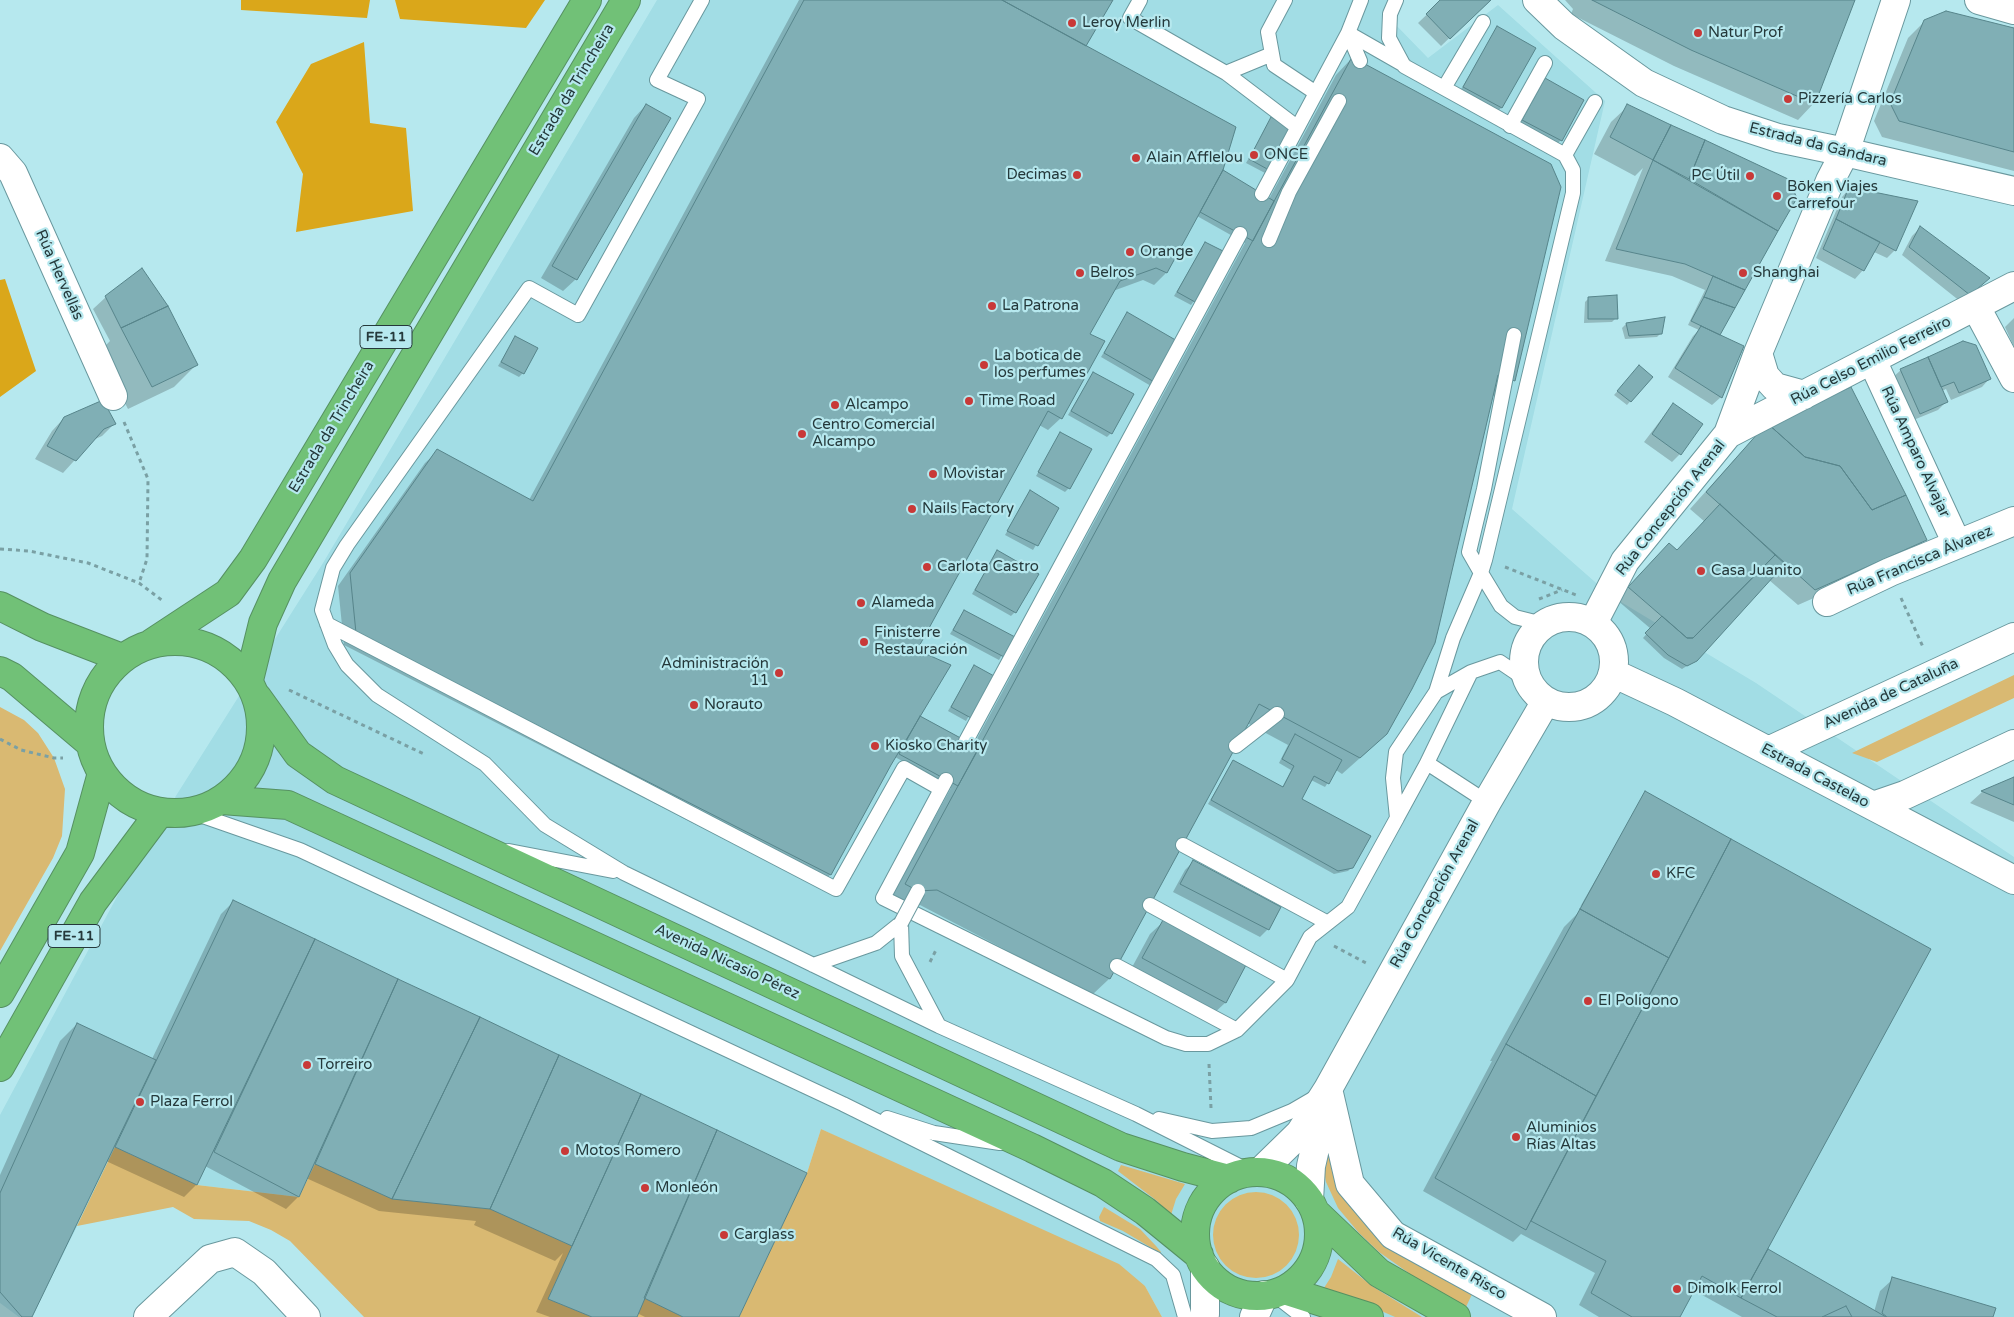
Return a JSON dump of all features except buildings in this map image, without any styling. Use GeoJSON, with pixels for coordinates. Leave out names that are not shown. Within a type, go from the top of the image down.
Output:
{"type":"FeatureCollection","features":[{"type":"Feature","properties":{"kind":"highway","name":"Estrada da Trincheira"},"geometry":{"type":"LineString","coordinates":[[152,644],[228,593],[253,559],[587,0]]}},
{"type":"Feature","properties":{"kind":"highway","name":"Estrada da Trincheira"},"geometry":{"type":"LineString","coordinates":[[252,683],[262,623],[282,581],[626,0]]}},
{"type":"Feature","properties":{"kind":"highway"},"geometry":{"type":"LineString","coordinates":[[0,606],[42,627],[122,658]]}},
{"type":"Feature","properties":{"kind":"highway"},"geometry":{"type":"LineString","coordinates":[[0,671],[12,677],[95,758],[117,791],[137,805],[160,812],[175,814],[191,812],[222,800],[244,780],[258,754],[262,725],[252,683],[230,659],[206,646],[179,640],[152,644],[122,658],[106,675],[94,696],[89,719],[95,758]]}},
{"type":"Feature","properties":{"kind":"highway","name":"Avenida Nicasio Pérez"},"geometry":{"type":"LineString","coordinates":[[252,683],[298,754],[335,780],[1121,1146],[1183,1167],[1247,1174]]}},
{"type":"Feature","properties":{"kind":"highway","name":"FE-11"},"geometry":{"type":"LineString","coordinates":[[0,993],[80,853],[95,758]]}},
{"type":"Feature","properties":{"kind":"highway"},"geometry":{"type":"LineString","coordinates":[[222,800],[288,805],[1032,1148],[1103,1184],[1145,1211],[1202,1261],[1216,1280],[1230,1290],[1246,1295],[1369,1317]]}},
{"type":"Feature","properties":{"kind":"highway","name":"FE-11"},"geometry":{"type":"LineString","coordinates":[[0,1067],[93,902],[160,812]]}},
{"type":"Feature","properties":{"kind":"highway"},"geometry":{"type":"LineString","coordinates":[[1202,1261],[1195,1238],[1197,1220],[1203,1203],[1214,1189],[1247,1174],[1280,1176],[1296,1186],[1312,1206],[1379,1273],[1456,1317]]}},
{"type":"Feature","properties":{"kind":"highway"},"geometry":{"type":"LineString","coordinates":[[1269,1299],[1300,1279],[1311,1265],[1318,1248],[1319,1229],[1312,1206]]}},
{"type":"Feature","properties":{"kind":"street","name":"Estrada da Gándara"},"geometry":{"type":"LineString","coordinates":[[1537,0],[1564,26],[1644,83],[1723,120],[1778,138],[2014,191]]}},
{"type":"Feature","properties":{"kind":"street","name":"Rúa Concepción Arenal"},"geometry":{"type":"LineString","coordinates":[[1597,613],[1626,561],[1728,434],[1758,353],[1830,181],[1845,152],[1896,0]]}},
{"type":"Feature","properties":{"kind":"street"},"geometry":{"type":"LineString","coordinates":[[1979,0],[2014,10]]}},
{"type":"Feature","properties":{"kind":"street","name":"Rúa Hervellás"},"geometry":{"type":"LineString","coordinates":[[0,158],[13,173],[113,396]]}},
{"type":"Feature","properties":{"kind":"street","name":"Rúa Celso Emilio Ferreiro"},"geometry":{"type":"LineString","coordinates":[[1728,434],[2014,286]]}},
{"type":"Feature","properties":{"kind":"street"},"geometry":{"type":"LineString","coordinates":[[1976,307],[2014,378]]}},
{"type":"Feature","properties":{"kind":"street"},"geometry":{"type":"LineString","coordinates":[[1758,353],[1765,376],[1775,387],[1804,395]]}},
{"type":"Feature","properties":{"kind":"street","name":"Rúa Amparo Alvajar"},"geometry":{"type":"LineString","coordinates":[[1872,360],[1957,544]]}},
{"type":"Feature","properties":{"kind":"street","name":"Rúa Francisca Álvarez"},"geometry":{"type":"LineString","coordinates":[[1827,602],[1890,572],[2014,521]]}},
{"type":"Feature","properties":{"kind":"street"},"geometry":{"type":"LineString","coordinates":[[1597,613],[1604,632],[1612,645],[1615,674],[1607,688],[1597,698],[1585,704],[1572,707],[1559,706],[1546,701],[1528,681],[1524,669],[1524,656],[1527,644],[1543,624],[1554,619],[1568,616],[1580,618],[1597,613]]}},
{"type":"Feature","properties":{"kind":"street","name":"Avenida de Cataluña"},"geometry":{"type":"LineString","coordinates":[[1768,752],[2014,637]]}},
{"type":"Feature","properties":{"kind":"street","name":"Estrada Castelao"},"geometry":{"type":"LineString","coordinates":[[1615,674],[1669,699],[2014,880]]}},
{"type":"Feature","properties":{"kind":"street","name":"Rúa Concepción Arenal"},"geometry":{"type":"LineString","coordinates":[[1328,1089],[1487,802],[1546,701]]}},
{"type":"Feature","properties":{"kind":"street"},"geometry":{"type":"LineString","coordinates":[[1873,806],[1905,795],[2014,744]]}},
{"type":"Feature","properties":{"kind":"street"},"geometry":{"type":"LineString","coordinates":[[1247,1174],[1300,1133],[1328,1089]]}},
{"type":"Feature","properties":{"kind":"street"},"geometry":{"type":"LineString","coordinates":[[1312,1206],[1311,1166],[1328,1089]]}},
{"type":"Feature","properties":{"kind":"street","name":"Rúa Vicente Risco"},"geometry":{"type":"LineString","coordinates":[[1328,1089],[1350,1184],[1393,1235],[1542,1317]]}},
{"type":"Feature","properties":{"kind":"street"},"geometry":{"type":"LineString","coordinates":[[148,1317],[210,1259],[235,1252],[264,1272],[306,1317]]}},
{"type":"Feature","properties":{"kind":"street"},"geometry":{"type":"LineString","coordinates":[[1202,1261],[1204,1317]]}},
{"type":"Feature","properties":{"kind":"lane"},"geometry":{"type":"LineString","coordinates":[[702,0],[657,80],[698,99],[578,315],[529,288],[347,545],[333,568],[322,610],[335,645],[347,665],[376,695],[485,764],[545,826],[624,873],[939,1026],[1136,1114],[1247,1174]]}},
{"type":"Feature","properties":{"kind":"lane"},"geometry":{"type":"LineString","coordinates":[[1140,0],[1130,18],[1226,73],[1297,127]]}},
{"type":"Feature","properties":{"kind":"lane"},"geometry":{"type":"LineString","coordinates":[[1285,0],[1268,32],[1274,65],[1316,93]]}},
{"type":"Feature","properties":{"kind":"lane"},"geometry":{"type":"LineString","coordinates":[[1262,194],[1348,33],[1362,0]]}},
{"type":"Feature","properties":{"kind":"lane"},"geometry":{"type":"LineString","coordinates":[[1396,0],[1390,14],[1389,38],[1404,66]]}},
{"type":"Feature","properties":{"kind":"lane"},"geometry":{"type":"LineString","coordinates":[[1444,88],[1483,22]]}},
{"type":"Feature","properties":{"kind":"lane"},"geometry":{"type":"LineString","coordinates":[[1348,33],[1360,61]]}},
{"type":"Feature","properties":{"kind":"lane"},"geometry":{"type":"LineString","coordinates":[[1348,33],[1510,126],[1565,155],[1573,170],[1573,193],[1483,567],[1453,638],[1436,692],[1396,752],[1393,778],[1397,818]]}},
{"type":"Feature","properties":{"kind":"lane"},"geometry":{"type":"LineString","coordinates":[[1226,73],[1272,54]]}},
{"type":"Feature","properties":{"kind":"lane"},"geometry":{"type":"LineString","coordinates":[[1510,126],[1544,64]]}},
{"type":"Feature","properties":{"kind":"lane"},"geometry":{"type":"LineString","coordinates":[[1269,240],[1289,192],[1338,100]]}},
{"type":"Feature","properties":{"kind":"lane"},"geometry":{"type":"LineString","coordinates":[[1565,155],[1595,102]]}},
{"type":"Feature","properties":{"kind":"lane"},"geometry":{"type":"LineString","coordinates":[[966,741],[1240,234]]}},
{"type":"Feature","properties":{"kind":"lane"},"geometry":{"type":"LineString","coordinates":[[1514,334],[1484,488],[1468,552],[1483,567],[1501,606],[1515,617],[1543,624]]}},
{"type":"Feature","properties":{"kind":"lane"},"geometry":{"type":"LineString","coordinates":[[327,624],[836,889],[904,768],[944,784],[883,898],[1166,1038],[1186,1044],[1208,1044],[1237,1030],[1286,980],[1310,937],[1348,907],[1427,764],[1471,672]]}},
{"type":"Feature","properties":{"kind":"lane"},"geometry":{"type":"LineString","coordinates":[[1436,692],[1471,672],[1500,662],[1528,681]]}},
{"type":"Feature","properties":{"kind":"lane"},"geometry":{"type":"LineString","coordinates":[[1236,746],[1277,714]]}},
{"type":"Feature","properties":{"kind":"lane"},"geometry":{"type":"LineString","coordinates":[[1427,764],[1487,802]]}},
{"type":"Feature","properties":{"kind":"lane"},"geometry":{"type":"LineString","coordinates":[[191,812],[300,850],[843,1104],[1156,1259],[1173,1275],[1185,1317]]}},
{"type":"Feature","properties":{"kind":"lane"},"geometry":{"type":"LineString","coordinates":[[475,845],[624,873]]}},
{"type":"Feature","properties":{"kind":"lane"},"geometry":{"type":"LineString","coordinates":[[1183,845],[1328,923]]}},
{"type":"Feature","properties":{"kind":"lane"},"geometry":{"type":"LineString","coordinates":[[813,965],[876,943],[901,923],[918,892]]}},
{"type":"Feature","properties":{"kind":"lane"},"geometry":{"type":"LineString","coordinates":[[1150,905],[1286,980]]}},
{"type":"Feature","properties":{"kind":"lane"},"geometry":{"type":"LineString","coordinates":[[901,923],[902,956],[939,1026]]}},
{"type":"Feature","properties":{"kind":"lane"},"geometry":{"type":"LineString","coordinates":[[1117,966],[1237,1030]]}},
{"type":"Feature","properties":{"kind":"lane"},"geometry":{"type":"LineString","coordinates":[[1136,1114],[1212,1131],[1251,1128],[1292,1111],[1328,1089]]}},
{"type":"Feature","properties":{"kind":"lane"},"geometry":{"type":"LineString","coordinates":[[843,1104],[934,1133],[1032,1148]]}},
{"type":"Feature","properties":{"kind":"lane"},"geometry":{"type":"LineString","coordinates":[[1269,1299],[1303,1317]]}},
{"type":"Feature","properties":{"kind":"path"},"geometry":{"type":"LineString","coordinates":[[113,396],[148,479],[147,559],[139,583]]}},
{"type":"Feature","properties":{"kind":"path"},"geometry":{"type":"LineString","coordinates":[[0,550],[29,551],[88,563],[139,583],[187,620]]}},
{"type":"Feature","properties":{"kind":"path"},"geometry":{"type":"LineString","coordinates":[[1483,567],[1597,613]]}},
{"type":"Feature","properties":{"kind":"path"},"geometry":{"type":"LineString","coordinates":[[1890,572],[1918,636]]}},
{"type":"Feature","properties":{"kind":"path"},"geometry":{"type":"LineString","coordinates":[[252,683],[434,759]]}},
{"type":"Feature","properties":{"kind":"path"},"geometry":{"type":"LineString","coordinates":[[0,739],[21,750],[54,758],[95,758]]}},
{"type":"Feature","properties":{"kind":"path"},"geometry":{"type":"LineString","coordinates":[[1339,948],[1365,962]]}},
{"type":"Feature","properties":{"kind":"path"},"geometry":{"type":"LineString","coordinates":[[1209,1062],[1211,1106]]}},
{"type":"Feature","properties":{"kind":"shaded area"},"geometry":{"type":"Polygon","coordinates":[[[241,0],[370,0],[367,18],[241,10],[241,0]]]}},
{"type":"Feature","properties":{"kind":"shaded area"},"geometry":{"type":"Polygon","coordinates":[[[395,0],[545,0],[526,28],[400,19],[395,0]]]}},
{"type":"Feature","properties":{"kind":"shaded area"},"geometry":{"type":"Polygon","coordinates":[[[657,0],[1399,0],[1393,22],[1428,58],[1498,5],[1605,101],[1512,509],[1611,596],[1756,683],[2014,857],[2014,1317],[1162,1317],[1145,1286],[821,1129],[807,1173],[739,1317],[592,1317],[299,1197],[197,1185],[116,1148],[32,1317],[19,1317],[0,1303],[0,1115],[143,848],[323,563],[657,0]]]}},
{"type":"Feature","properties":{"kind":"shaded area"},"geometry":{"type":"Polygon","coordinates":[[[364,42],[370,123],[406,128],[413,211],[296,232],[303,174],[276,122],[311,64],[364,42]]]}},
{"type":"Feature","properties":{"kind":"shaded area"},"geometry":{"type":"Polygon","coordinates":[[[5,279],[36,371],[0,397],[0,280],[5,279]]]}},
{"type":"Feature","properties":{"kind":"shaded area"},"geometry":{"type":"Polygon","coordinates":[[[2014,675],[2014,698],[1877,762],[1852,753],[2014,675]]]}},
{"type":"Feature","properties":{"kind":"shaded area"},"geometry":{"type":"Polygon","coordinates":[[[0,707],[24,720],[38,733],[54,758],[65,789],[62,836],[53,858],[0,951],[0,707]]]}},
{"type":"Feature","properties":{"kind":"shaded area"},"geometry":{"type":"Polygon","coordinates":[[[821,1129],[1119,1264],[1145,1286],[1162,1317],[739,1317],[807,1173],[821,1129]]]}},
{"type":"Feature","properties":{"kind":"shaded area"},"geometry":{"type":"Polygon","coordinates":[[[1328,1136],[1341,1177],[1474,1290],[1466,1307],[1430,1288],[1379,1252],[1359,1233],[1338,1208],[1326,1182],[1323,1166],[1328,1136]]]}},
{"type":"Feature","properties":{"kind":"shaded area"},"geometry":{"type":"Polygon","coordinates":[[[115,1147],[197,1185],[299,1197],[315,1164],[392,1199],[490,1209],[572,1246],[548,1299],[592,1317],[364,1317],[290,1241],[271,1230],[249,1221],[194,1219],[173,1207],[77,1226],[115,1147]]]}},
{"type":"Feature","properties":{"kind":"shaded area"},"geometry":{"type":"Polygon","coordinates":[[[1121,1165],[1185,1184],[1176,1199],[1171,1215],[1157,1201],[1118,1171],[1121,1165]]]}},
{"type":"Feature","properties":{"kind":"shaded area"},"geometry":{"type":"Polygon","coordinates":[[[1256,1192],[1272,1196],[1286,1205],[1295,1219],[1299,1235],[1295,1251],[1286,1265],[1272,1274],[1256,1278],[1240,1274],[1226,1265],[1217,1251],[1213,1235],[1217,1219],[1226,1205],[1240,1196],[1256,1192]]]}},
{"type":"Feature","properties":{"kind":"shaded area"},"geometry":{"type":"Polygon","coordinates":[[[1104,1207],[1140,1229],[1161,1252],[1123,1231],[1100,1221],[1099,1217],[1104,1207]]]}},
{"type":"Feature","properties":{"kind":"shaded area"},"geometry":{"type":"Polygon","coordinates":[[[1338,1259],[1372,1286],[1422,1317],[1395,1317],[1345,1295],[1322,1291],[1331,1277],[1338,1259]]]}},
{"type":"Feature","properties":{"kind":"shaded area"},"geometry":{"type":"Polygon","coordinates":[[[644,1298],[683,1317],[637,1317],[644,1298]]]}},
{"type":"Feature","properties":{"kind":"place","name":"Leroy Merlin"},"geometry":{"type":"Point","coordinates":[1072,23]}},
{"type":"Feature","properties":{"kind":"place","name":"Natur Prof"},"geometry":{"type":"Point","coordinates":[1698,33]}},
{"type":"Feature","properties":{"kind":"place","name":"Pizzería Carlos"},"geometry":{"type":"Point","coordinates":[1788,99]}},
{"type":"Feature","properties":{"kind":"place","name":"ONCE"},"geometry":{"type":"Point","coordinates":[1254,155]}},
{"type":"Feature","properties":{"kind":"place","name":"Alain Afflelou"},"geometry":{"type":"Point","coordinates":[1136,158]}},
{"type":"Feature","properties":{"kind":"place","name":"Decimas"},"geometry":{"type":"Point","coordinates":[1077,175]}},
{"type":"Feature","properties":{"kind":"place","name":"PC Útil"},"geometry":{"type":"Point","coordinates":[1750,176]}},
{"type":"Feature","properties":{"kind":"place","name":"Bōken Viajes Carrefour"},"geometry":{"type":"Point","coordinates":[1777,196]}},
{"type":"Feature","properties":{"kind":"place","name":"Orange"},"geometry":{"type":"Point","coordinates":[1130,252]}},
{"type":"Feature","properties":{"kind":"place","name":"Belros"},"geometry":{"type":"Point","coordinates":[1080,273]}},
{"type":"Feature","properties":{"kind":"place","name":"Shanghai"},"geometry":{"type":"Point","coordinates":[1743,273]}},
{"type":"Feature","properties":{"kind":"place","name":"La Patrona"},"geometry":{"type":"Point","coordinates":[992,306]}},
{"type":"Feature","properties":{"kind":"place","name":"La botica de los perfumes"},"geometry":{"type":"Point","coordinates":[984,365]}},
{"type":"Feature","properties":{"kind":"place","name":"Time Road"},"geometry":{"type":"Point","coordinates":[969,401]}},
{"type":"Feature","properties":{"kind":"place","name":"Alcampo"},"geometry":{"type":"Point","coordinates":[835,405]}},
{"type":"Feature","properties":{"kind":"place","name":"Centro Comercial Alcampo"},"geometry":{"type":"Point","coordinates":[802,434]}},
{"type":"Feature","properties":{"kind":"place","name":"Movistar"},"geometry":{"type":"Point","coordinates":[933,474]}},
{"type":"Feature","properties":{"kind":"place","name":"Nails Factory"},"geometry":{"type":"Point","coordinates":[912,509]}},
{"type":"Feature","properties":{"kind":"place","name":"Carlota Castro"},"geometry":{"type":"Point","coordinates":[927,567]}},
{"type":"Feature","properties":{"kind":"place","name":"Casa Juanito"},"geometry":{"type":"Point","coordinates":[1701,571]}},
{"type":"Feature","properties":{"kind":"place","name":"Alameda"},"geometry":{"type":"Point","coordinates":[861,603]}},
{"type":"Feature","properties":{"kind":"place","name":"Finisterre Restauración"},"geometry":{"type":"Point","coordinates":[864,642]}},
{"type":"Feature","properties":{"kind":"place","name":"Administración 11"},"geometry":{"type":"Point","coordinates":[779,673]}},
{"type":"Feature","properties":{"kind":"place","name":"Norauto"},"geometry":{"type":"Point","coordinates":[694,705]}},
{"type":"Feature","properties":{"kind":"place","name":"Kiosko Charity"},"geometry":{"type":"Point","coordinates":[875,746]}},
{"type":"Feature","properties":{"kind":"place","name":"KFC"},"geometry":{"type":"Point","coordinates":[1656,874]}},
{"type":"Feature","properties":{"kind":"place","name":"El Polígono"},"geometry":{"type":"Point","coordinates":[1588,1001]}},
{"type":"Feature","properties":{"kind":"place","name":"Torreiro"},"geometry":{"type":"Point","coordinates":[307,1065]}},
{"type":"Feature","properties":{"kind":"place","name":"Plaza Ferrol"},"geometry":{"type":"Point","coordinates":[140,1102]}},
{"type":"Feature","properties":{"kind":"place","name":"Aluminios Rías Altas"},"geometry":{"type":"Point","coordinates":[1516,1137]}},
{"type":"Feature","properties":{"kind":"place","name":"Motos Romero"},"geometry":{"type":"Point","coordinates":[565,1151]}},
{"type":"Feature","properties":{"kind":"place","name":"Monleón"},"geometry":{"type":"Point","coordinates":[645,1188]}},
{"type":"Feature","properties":{"kind":"place","name":"Carglass"},"geometry":{"type":"Point","coordinates":[724,1235]}},
{"type":"Feature","properties":{"kind":"place","name":"Dimolk Ferrol"},"geometry":{"type":"Point","coordinates":[1677,1289]}}]}
